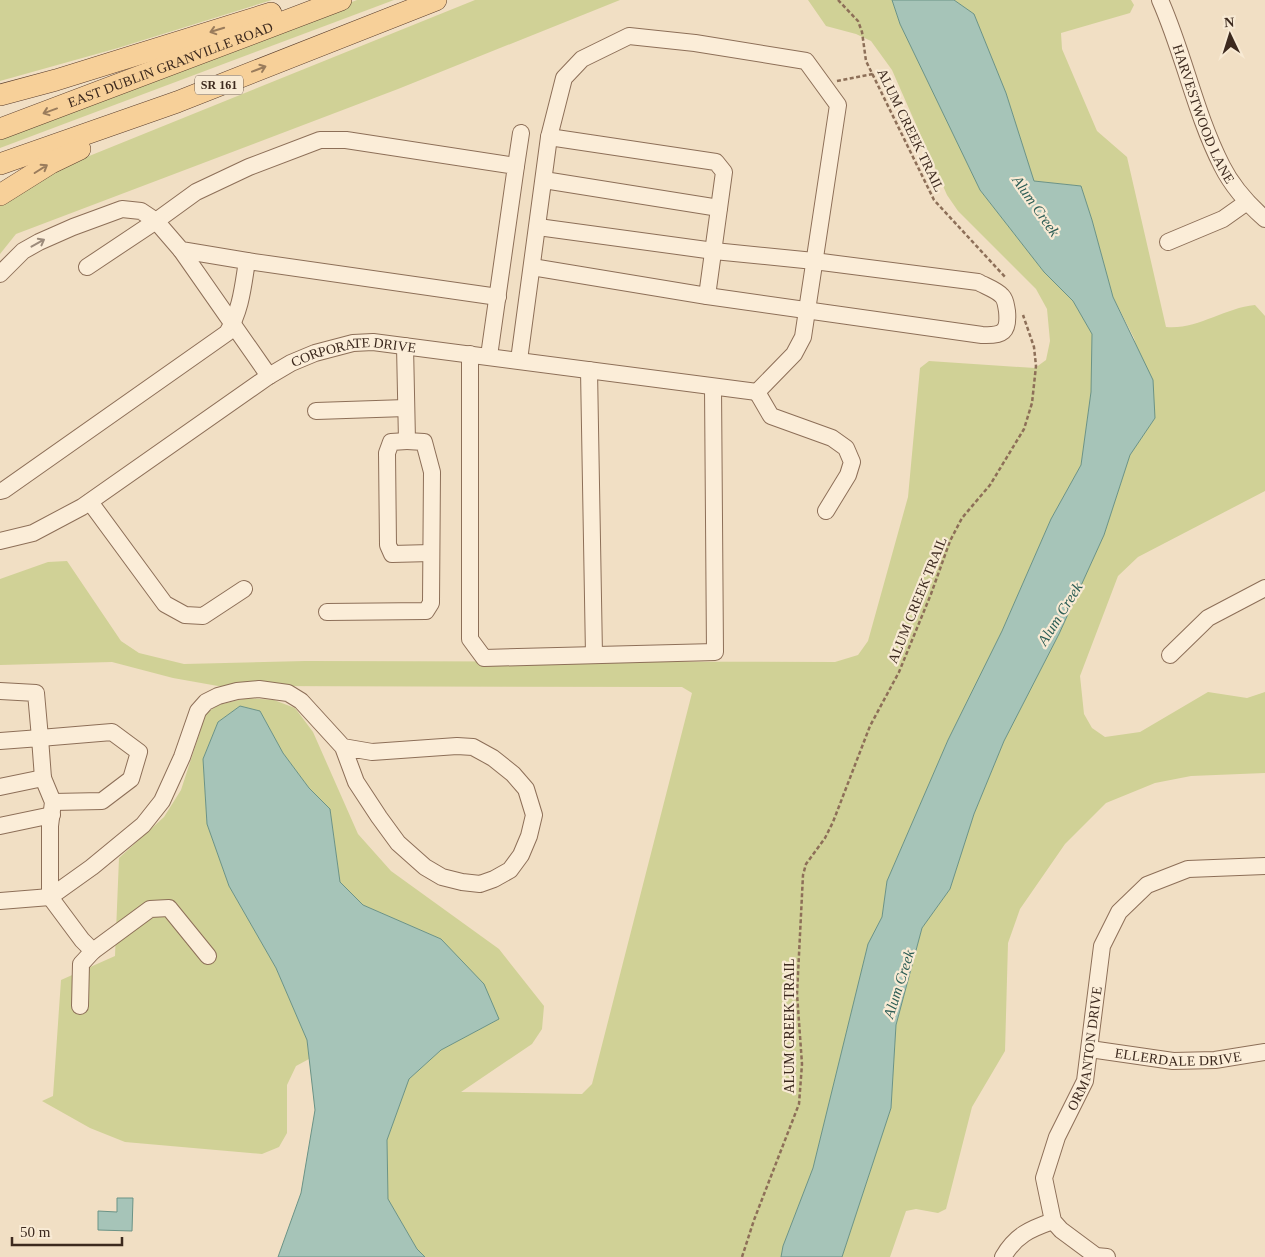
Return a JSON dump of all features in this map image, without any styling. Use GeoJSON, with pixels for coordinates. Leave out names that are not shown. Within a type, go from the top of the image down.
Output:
{"type":"FeatureCollection","features":[{"type":"Feature","properties":{"kind":"main road"},"geometry":{"type":"LineString","coordinates":[[0,95],[56,80],[314,0]]}},
{"type":"Feature","properties":{"kind":"main road","name":"EAST DUBLIN GRANVILLE ROAD"},"geometry":{"type":"LineString","coordinates":[[0,129],[340,0]]}},
{"type":"Feature","properties":{"kind":"main road","name":"SR 161"},"geometry":{"type":"LineString","coordinates":[[0,164],[177,102],[436,0]]}},
{"type":"Feature","properties":{"kind":"main road"},"geometry":{"type":"LineString","coordinates":[[0,195],[51,163],[177,102]]}},
{"type":"Feature","properties":{"kind":"street","name":"HARVESTWOOD LANE"},"geometry":{"type":"LineString","coordinates":[[1160,0],[1212,144],[1223,167],[1247,202],[1265,219]]}},
{"type":"Feature","properties":{"kind":"street"},"geometry":{"type":"LineString","coordinates":[[519,360],[549,137],[564,78],[582,59],[629,36],[695,43],[806,61],[838,105],[803,337],[794,354],[757,392],[771,416],[832,438],[846,448],[852,462],[848,475],[826,511]]}},
{"type":"Feature","properties":{"kind":"street"},"geometry":{"type":"LineString","coordinates":[[489,356],[521,133]]}},
{"type":"Feature","properties":{"kind":"street"},"geometry":{"type":"LineString","coordinates":[[549,137],[716,162],[724,172],[707,296]]}},
{"type":"Feature","properties":{"kind":"street"},"geometry":{"type":"LineString","coordinates":[[87,266],[196,192],[249,167],[320,140],[346,140],[516,166]]}},
{"type":"Feature","properties":{"kind":"street"},"geometry":{"type":"LineString","coordinates":[[544,180],[719,208]]}},
{"type":"Feature","properties":{"kind":"street"},"geometry":{"type":"LineString","coordinates":[[1168,242],[1223,219],[1247,202]]}},
{"type":"Feature","properties":{"kind":"street"},"geometry":{"type":"LineString","coordinates":[[0,274],[23,251],[39,242],[122,209],[140,211],[156,220],[181,250],[269,376]]}},
{"type":"Feature","properties":{"kind":"street"},"geometry":{"type":"LineString","coordinates":[[532,267],[707,296],[982,335],[996,336],[1004,331],[1008,322],[1006,303],[1002,295],[978,282],[814,261],[714,251],[538,227]]}},
{"type":"Feature","properties":{"kind":"street"},"geometry":{"type":"LineString","coordinates":[[181,250],[498,297]]}},
{"type":"Feature","properties":{"kind":"street"},"geometry":{"type":"LineString","coordinates":[[0,491],[227,333],[233,323],[242,294],[247,261]]}},
{"type":"Feature","properties":{"kind":"street","name":"CORPORATE DRIVE"},"geometry":{"type":"LineString","coordinates":[[0,541],[33,533],[90,502],[269,376],[315,352],[338,346],[373,342],[757,392]]}},
{"type":"Feature","properties":{"kind":"street"},"geometry":{"type":"LineString","coordinates":[[405,346],[407,440]]}},
{"type":"Feature","properties":{"kind":"street"},"geometry":{"type":"LineString","coordinates":[[470,354],[470,638],[484,658],[715,652],[713,387]]}},
{"type":"Feature","properties":{"kind":"street"},"geometry":{"type":"LineString","coordinates":[[589,370],[594,655]]}},
{"type":"Feature","properties":{"kind":"street"},"geometry":{"type":"LineString","coordinates":[[316,411],[406,408]]}},
{"type":"Feature","properties":{"kind":"street"},"geometry":{"type":"LineString","coordinates":[[327,612],[426,612],[431,603],[432,472],[424,442],[407,440],[391,442],[387,453],[388,545],[392,554],[431,553]]}},
{"type":"Feature","properties":{"kind":"street"},"geometry":{"type":"LineString","coordinates":[[90,502],[165,604],[172,608],[185,615],[203,616],[244,589]]}},
{"type":"Feature","properties":{"kind":"street"},"geometry":{"type":"LineString","coordinates":[[1170,655],[1208,618],[1265,588]]}},
{"type":"Feature","properties":{"kind":"street"},"geometry":{"type":"LineString","coordinates":[[0,901],[50,897],[92,867],[143,825],[162,802],[182,757],[198,712],[206,702],[237,691],[252,690],[288,693],[301,701],[343,747],[356,782],[398,843],[425,867],[442,878],[480,884],[510,870],[521,854],[529,836],[534,815],[526,789],[513,774],[493,758],[473,747],[457,746],[372,752],[343,747]]}},
{"type":"Feature","properties":{"kind":"street"},"geometry":{"type":"LineString","coordinates":[[0,691],[36,693],[43,778],[52,808],[50,826],[50,897],[82,940],[93,951]]}},
{"type":"Feature","properties":{"kind":"street"},"geometry":{"type":"LineString","coordinates":[[0,741],[112,732],[139,752],[131,779],[102,800],[52,808],[0,826]]}},
{"type":"Feature","properties":{"kind":"street"},"geometry":{"type":"LineString","coordinates":[[0,787],[43,778]]}},
{"type":"Feature","properties":{"kind":"street","name":"ORMANTON DRIVE"},"geometry":{"type":"LineString","coordinates":[[1053,1221],[1044,1178],[1057,1137],[1084,1081],[1090,1049],[1102,946],[1119,912],[1147,885],[1188,869],[1265,866]]}},
{"type":"Feature","properties":{"kind":"street"},"geometry":{"type":"LineString","coordinates":[[80,1006],[81,964],[93,951],[150,910],[169,908],[208,956]]}},
{"type":"Feature","properties":{"kind":"street","name":"ELLERDALE DRIVE"},"geometry":{"type":"LineString","coordinates":[[1090,1049],[1173,1061],[1215,1060],[1265,1052]]}},
{"type":"Feature","properties":{"kind":"street"},"geometry":{"type":"LineString","coordinates":[[1002,1257],[1010,1245],[1028,1230],[1053,1221],[1061,1230],[1096,1256],[1108,1257]]}},
{"type":"Feature","properties":{"kind":"path","name":"ALUM CREEK TRAIL"},"geometry":{"type":"LineString","coordinates":[[838,0],[858,21],[862,32],[866,61],[934,200],[1009,281]]}},
{"type":"Feature","properties":{"kind":"path"},"geometry":{"type":"LineString","coordinates":[[824,85],[873,74]]}},
{"type":"Feature","properties":{"kind":"path","name":"ALUM CREEK TRAIL"},"geometry":{"type":"LineString","coordinates":[[742,1257],[754,1220],[799,1104],[802,1064],[797,994],[803,875],[806,864],[825,838],[833,822],[870,726],[899,672],[931,594],[950,541],[962,518],[990,485],[1024,429],[1032,403],[1036,366],[1034,347],[1022,312]]}},
{"type":"Feature","properties":{"kind":"green space"},"geometry":{"type":"Polygon","coordinates":[[[0,0],[272,0],[118,48],[0,81],[0,0]]]}},
{"type":"Feature","properties":{"kind":"green space"},"geometry":{"type":"Polygon","coordinates":[[[357,0],[394,0],[0,148],[0,135],[357,0]]]}},
{"type":"Feature","properties":{"kind":"green space"},"geometry":{"type":"Polygon","coordinates":[[[475,0],[620,0],[398,89],[16,234],[0,254],[0,199],[62,167],[475,0]]]}},
{"type":"Feature","properties":{"kind":"green space"},"geometry":{"type":"Polygon","coordinates":[[[808,0],[892,0],[900,24],[980,190],[1044,272],[1073,301],[1092,334],[1091,392],[1081,465],[1051,519],[1002,631],[948,740],[887,881],[882,917],[868,945],[813,1168],[783,1246],[781,1257],[425,1257],[417,1249],[388,1199],[387,1140],[409,1079],[441,1050],[499,1019],[441,939],[363,905],[340,882],[330,809],[309,788],[283,753],[260,711],[240,706],[218,722],[203,759],[207,824],[229,886],[276,968],[307,1040],[309,1059],[296,1066],[287,1085],[287,1133],[279,1147],[262,1154],[125,1142],[90,1128],[42,1101],[53,1096],[61,980],[115,956],[119,858],[164,817],[181,790],[206,713],[218,705],[247,698],[274,700],[295,708],[313,732],[358,834],[391,871],[499,949],[544,1006],[542,1029],[532,1044],[461,1092],[582,1094],[592,1084],[692,693],[682,687],[218,686],[173,678],[112,662],[0,665],[0,579],[48,562],[67,561],[121,641],[139,653],[184,664],[305,661],[835,662],[858,655],[868,641],[908,497],[920,368],[929,361],[1035,368],[1046,360],[1050,341],[1047,309],[1036,289],[958,211],[947,195],[892,70],[871,41],[856,34],[826,26],[808,0]]]}},
{"type":"Feature","properties":{"kind":"green space"},"geometry":{"type":"Polygon","coordinates":[[[954,0],[1131,0],[1134,5],[1130,13],[1061,33],[1062,49],[1097,131],[1127,157],[1166,327],[1189,325],[1232,310],[1255,305],[1265,316],[1265,491],[1138,557],[1118,576],[1080,676],[1084,714],[1092,728],[1105,737],[1140,732],[1208,692],[1247,698],[1265,692],[1265,773],[1191,776],[1155,783],[1106,803],[1065,844],[1020,909],[1008,943],[1005,1051],[972,1107],[946,1209],[938,1213],[916,1209],[906,1211],[890,1257],[842,1257],[891,1108],[896,1025],[922,928],[950,889],[974,814],[1004,741],[1059,634],[1104,535],[1130,455],[1155,418],[1134,338],[1113,297],[1081,186],[1034,181],[1006,93],[974,14],[954,0]]]}},
{"type":"Feature","properties":{"kind":"water","name":"Alum Creek"},"geometry":{"type":"Polygon","coordinates":[[[892,0],[954,0],[974,14],[1006,93],[1034,181],[1081,186],[1113,297],[1153,380],[1155,418],[1130,455],[1104,535],[1059,634],[1004,741],[974,814],[950,889],[922,928],[896,1025],[891,1108],[842,1257],[781,1257],[783,1246],[813,1168],[868,944],[882,917],[887,881],[948,740],[1002,631],[1051,519],[1081,465],[1091,392],[1092,334],[1073,301],[1044,272],[980,190],[900,24],[892,0]]]}},
{"type":"Feature","properties":{"kind":"water"},"geometry":{"type":"Polygon","coordinates":[[[240,706],[260,711],[283,753],[309,788],[330,809],[340,882],[363,905],[441,939],[484,984],[499,1019],[441,1050],[409,1079],[387,1140],[388,1199],[417,1249],[425,1257],[278,1257],[301,1193],[315,1110],[307,1040],[276,968],[229,886],[207,824],[203,759],[218,722],[240,706]]]}},
{"type":"Feature","properties":{"kind":"water"},"geometry":{"type":"Polygon","coordinates":[[[117,1198],[133,1198],[132,1231],[98,1230],[98,1211],[117,1212],[117,1198]]]}}]}
